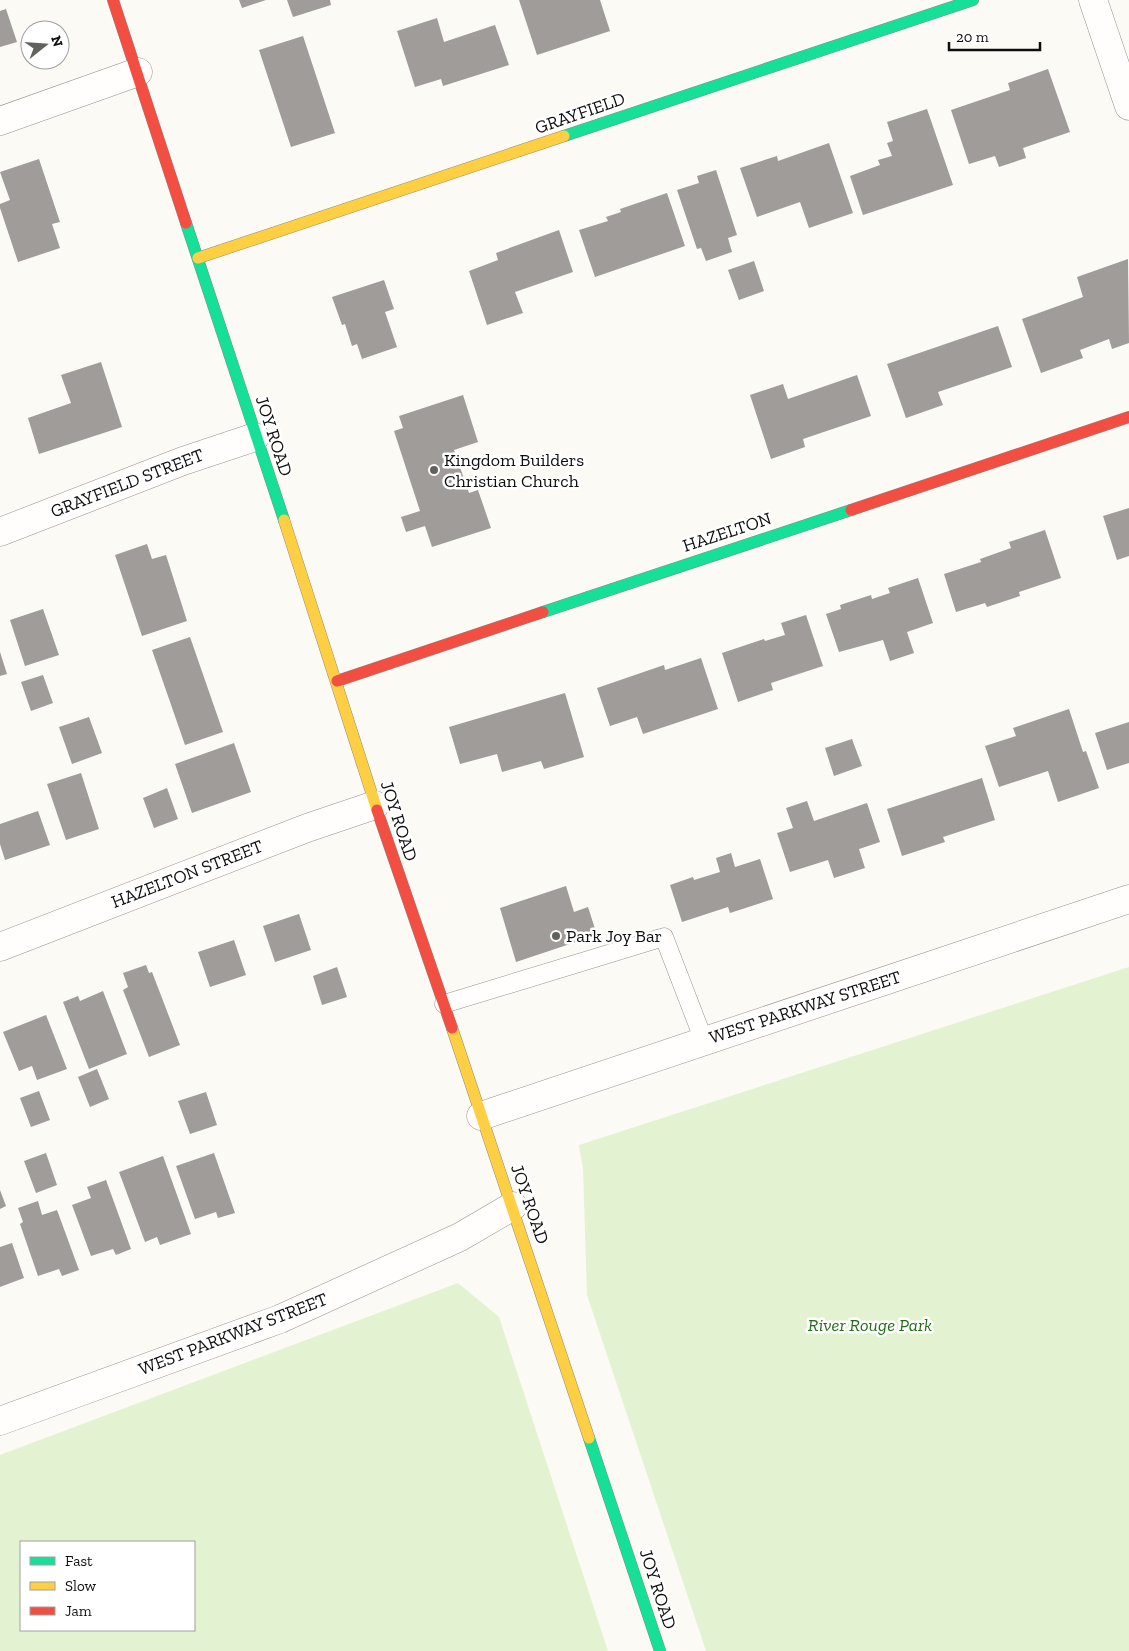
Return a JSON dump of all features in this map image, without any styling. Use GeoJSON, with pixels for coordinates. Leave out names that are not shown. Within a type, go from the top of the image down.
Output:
{"type":"FeatureCollection","features":[{"type":"Feature","properties":{"kind":"main road","name":"JOY ROAD"},"geometry":{"type":"LineString","coordinates":[[113,0],[138,72],[255,437],[337,681],[375,805],[513,1206],[660,1651]]}},
{"type":"Feature","properties":{"kind":"main road","name":"GRAYFIELD"},"geometry":{"type":"LineString","coordinates":[[198,258],[973,0]]}},
{"type":"Feature","properties":{"kind":"main road","name":"HAZELTON"},"geometry":{"type":"LineString","coordinates":[[337,681],[1129,417]]}},
{"type":"Feature","properties":{"kind":"street"},"geometry":{"type":"LineString","coordinates":[[1093,0],[1129,106]]}},
{"type":"Feature","properties":{"kind":"street"},"geometry":{"type":"LineString","coordinates":[[0,121],[138,72]]}},
{"type":"Feature","properties":{"kind":"street","name":"GRAYFIELD STREET"},"geometry":{"type":"LineString","coordinates":[[0,532],[183,461],[255,437]]}},
{"type":"Feature","properties":{"kind":"street","name":"HAZELTON STREET"},"geometry":{"type":"LineString","coordinates":[[0,947],[307,828],[375,805]]}},
{"type":"Feature","properties":{"kind":"street","name":"WEST PARKWAY STREET"},"geometry":{"type":"LineString","coordinates":[[481,1116],[1129,899]]}},
{"type":"Feature","properties":{"kind":"street","name":"WEST PARKWAY STREET"},"geometry":{"type":"LineString","coordinates":[[0,1422],[280,1319],[460,1237],[513,1206]]}},
{"type":"Feature","properties":{"kind":"lane"},"geometry":{"type":"LineString","coordinates":[[444,1004],[664,937],[704,1041]]}},
{"type":"Feature","properties":{"kind":"green space","name":"River Rouge Park"},"geometry":{"type":"Polygon","coordinates":[[[1129,967],[1129,1651],[706,1651],[587,1295],[583,1169],[579,1145],[1129,967]]]}},
{"type":"Feature","properties":{"kind":"green space"},"geometry":{"type":"Polygon","coordinates":[[[458,1283],[499,1317],[608,1651],[0,1651],[0,1455],[458,1283]]]}},
{"type":"Feature","properties":{"kind":"building"},"geometry":{"type":"Polygon","coordinates":[[[239,0],[266,0],[242,8],[239,0]]]}},
{"type":"Feature","properties":{"kind":"building"},"geometry":{"type":"Polygon","coordinates":[[[287,0],[330,0],[331,5],[293,17],[287,0]]]}},
{"type":"Feature","properties":{"kind":"building"},"geometry":{"type":"Polygon","coordinates":[[[519,0],[600,0],[610,31],[537,55],[519,0]]]}},
{"type":"Feature","properties":{"kind":"building"},"geometry":{"type":"Polygon","coordinates":[[[6,9],[17,42],[0,47],[0,11],[6,9]]]}},
{"type":"Feature","properties":{"kind":"building"},"geometry":{"type":"Polygon","coordinates":[[[437,18],[444,42],[495,25],[509,65],[443,86],[441,79],[415,87],[397,31],[437,18]]]}},
{"type":"Feature","properties":{"kind":"building"},"geometry":{"type":"Polygon","coordinates":[[[303,36],[335,133],[291,147],[259,50],[303,36]]]}},
{"type":"Feature","properties":{"kind":"building"},"geometry":{"type":"Polygon","coordinates":[[[1048,69],[1070,132],[1023,148],[1026,158],[999,167],[995,156],[969,164],[951,110],[1010,90],[1008,83],[1048,69]]]}},
{"type":"Feature","properties":{"kind":"building"},"geometry":{"type":"Polygon","coordinates":[[[927,109],[953,185],[863,215],[850,176],[880,165],[878,160],[892,156],[887,143],[893,141],[887,122],[927,109]]]}},
{"type":"Feature","properties":{"kind":"building"},"geometry":{"type":"Polygon","coordinates":[[[829,143],[853,213],[809,228],[800,202],[757,217],[740,168],[777,156],[778,161],[829,143]]]}},
{"type":"Feature","properties":{"kind":"building"},"geometry":{"type":"Polygon","coordinates":[[[39,159],[60,222],[52,224],[60,248],[18,262],[0,208],[0,204],[10,200],[0,172],[39,159]]]}},
{"type":"Feature","properties":{"kind":"building"},"geometry":{"type":"Polygon","coordinates":[[[716,170],[737,235],[728,238],[732,252],[706,261],[701,248],[697,249],[677,190],[699,183],[697,176],[716,170]]]}},
{"type":"Feature","properties":{"kind":"building"},"geometry":{"type":"Polygon","coordinates":[[[667,193],[685,246],[595,277],[579,230],[608,221],[606,217],[621,212],[620,209],[667,193]]]}},
{"type":"Feature","properties":{"kind":"building"},"geometry":{"type":"Polygon","coordinates":[[[559,230],[573,272],[515,292],[523,313],[487,325],[469,271],[498,260],[496,253],[559,230]]]}},
{"type":"Feature","properties":{"kind":"building"},"geometry":{"type":"Polygon","coordinates":[[[1128,259],[1129,343],[1112,349],[1109,339],[1080,350],[1083,358],[1041,373],[1022,319],[1083,297],[1077,277],[1128,259]]]}},
{"type":"Feature","properties":{"kind":"building"},"geometry":{"type":"Polygon","coordinates":[[[754,261],[764,291],[739,300],[728,270],[754,261]]]}},
{"type":"Feature","properties":{"kind":"building"},"geometry":{"type":"Polygon","coordinates":[[[384,280],[394,309],[385,312],[397,347],[362,359],[357,344],[352,346],[345,324],[342,325],[332,297],[384,280]]]}},
{"type":"Feature","properties":{"kind":"building"},"geometry":{"type":"Polygon","coordinates":[[[998,326],[1012,367],[938,392],[943,405],[906,418],[887,364],[998,326]]]}},
{"type":"Feature","properties":{"kind":"building"},"geometry":{"type":"Polygon","coordinates":[[[101,362],[122,427],[39,454],[28,418],[71,403],[61,375],[101,362]]]}},
{"type":"Feature","properties":{"kind":"building"},"geometry":{"type":"Polygon","coordinates":[[[857,375],[871,416],[803,439],[805,447],[771,459],[750,395],[783,384],[788,399],[857,375]]]}},
{"type":"Feature","properties":{"kind":"building","name":"Kingdom Builders Christian Church"},"geometry":{"type":"Polygon","coordinates":[[[463,395],[478,442],[454,450],[469,493],[478,490],[491,528],[432,547],[425,526],[406,532],[401,517],[420,511],[394,431],[403,428],[399,416],[463,395]]]}},
{"type":"Feature","properties":{"kind":"building"},"geometry":{"type":"Polygon","coordinates":[[[1129,508],[1129,556],[1117,560],[1103,516],[1129,508]]]}},
{"type":"Feature","properties":{"kind":"building"},"geometry":{"type":"Polygon","coordinates":[[[1045,530],[1061,578],[1019,592],[1020,596],[987,607],[985,603],[956,612],[944,574],[981,562],[980,559],[1011,548],[1009,542],[1045,530]]]}},
{"type":"Feature","properties":{"kind":"building"},"geometry":{"type":"Polygon","coordinates":[[[147,544],[152,559],[166,555],[187,621],[142,636],[115,555],[147,544]]]}},
{"type":"Feature","properties":{"kind":"building"},"geometry":{"type":"Polygon","coordinates":[[[918,578],[933,623],[907,632],[914,653],[890,661],[883,640],[839,652],[826,614],[841,609],[840,605],[871,595],[872,599],[890,593],[888,588],[918,578]]]}},
{"type":"Feature","properties":{"kind":"building"},"geometry":{"type":"Polygon","coordinates":[[[43,609],[59,655],[25,666],[10,620],[43,609]]]}},
{"type":"Feature","properties":{"kind":"building"},"geometry":{"type":"Polygon","coordinates":[[[806,615],[823,666],[771,683],[773,690],[738,702],[722,653],[764,639],[765,641],[785,635],[781,623],[806,615]]]}},
{"type":"Feature","properties":{"kind":"building"},"geometry":{"type":"Polygon","coordinates":[[[190,637],[223,732],[185,745],[152,650],[190,637]]]}},
{"type":"Feature","properties":{"kind":"building"},"geometry":{"type":"Polygon","coordinates":[[[0,652],[7,674],[0,676],[0,652]]]}},
{"type":"Feature","properties":{"kind":"building"},"geometry":{"type":"Polygon","coordinates":[[[701,658],[718,709],[643,734],[637,717],[610,726],[597,688],[664,665],[665,670],[701,658]]]}},
{"type":"Feature","properties":{"kind":"building"},"geometry":{"type":"Polygon","coordinates":[[[43,675],[53,703],[31,711],[21,682],[43,675]]]}},
{"type":"Feature","properties":{"kind":"building"},"geometry":{"type":"Polygon","coordinates":[[[565,693],[584,757],[544,769],[541,761],[502,772],[497,754],[460,764],[449,727],[565,693]]]}},
{"type":"Feature","properties":{"kind":"building"},"geometry":{"type":"Polygon","coordinates":[[[1069,709],[1083,752],[1086,751],[1099,788],[1058,802],[1048,771],[999,787],[985,746],[1016,736],[1013,728],[1069,709]]]}},
{"type":"Feature","properties":{"kind":"building"},"geometry":{"type":"Polygon","coordinates":[[[89,717],[102,753],[72,764],[59,727],[89,717]]]}},
{"type":"Feature","properties":{"kind":"building"},"geometry":{"type":"Polygon","coordinates":[[[1129,722],[1129,763],[1107,770],[1095,733],[1129,722]]]}},
{"type":"Feature","properties":{"kind":"building"},"geometry":{"type":"Polygon","coordinates":[[[852,739],[862,766],[834,776],[825,748],[852,739]]]}},
{"type":"Feature","properties":{"kind":"building"},"geometry":{"type":"Polygon","coordinates":[[[234,743],[251,792],[192,813],[175,764],[234,743]]]}},
{"type":"Feature","properties":{"kind":"building"},"geometry":{"type":"Polygon","coordinates":[[[81,773],[99,829],[66,840],[47,784],[81,773]]]}},
{"type":"Feature","properties":{"kind":"building"},"geometry":{"type":"Polygon","coordinates":[[[982,778],[995,820],[943,837],[945,842],[902,856],[887,809],[982,778]]]}},
{"type":"Feature","properties":{"kind":"building"},"geometry":{"type":"Polygon","coordinates":[[[167,788],[178,819],[154,828],[143,798],[167,788]]]}},
{"type":"Feature","properties":{"kind":"building"},"geometry":{"type":"Polygon","coordinates":[[[807,801],[814,821],[867,803],[880,842],[859,849],[865,868],[834,878],[828,860],[790,872],[777,833],[793,828],[786,808],[807,801]]]}},
{"type":"Feature","properties":{"kind":"building"},"geometry":{"type":"Polygon","coordinates":[[[38,811],[50,845],[5,860],[0,844],[0,824],[38,811]]]}},
{"type":"Feature","properties":{"kind":"building"},"geometry":{"type":"Polygon","coordinates":[[[731,853],[735,867],[760,859],[773,899],[730,913],[728,907],[682,922],[670,885],[693,877],[694,880],[720,872],[716,858],[731,853]]]}},
{"type":"Feature","properties":{"kind":"building"},"geometry":{"type":"Polygon","coordinates":[[[566,886],[574,912],[588,907],[597,935],[516,962],[500,908],[566,886]]]}},
{"type":"Feature","properties":{"kind":"building"},"geometry":{"type":"Polygon","coordinates":[[[299,914],[311,950],[275,962],[263,926],[299,914]]]}},
{"type":"Feature","properties":{"kind":"building"},"geometry":{"type":"Polygon","coordinates":[[[234,940],[246,975],[210,987],[198,952],[234,940]]]}},
{"type":"Feature","properties":{"kind":"building"},"geometry":{"type":"Polygon","coordinates":[[[146,965],[149,973],[152,972],[180,1045],[149,1057],[123,990],[128,987],[123,973],[146,965]]]}},
{"type":"Feature","properties":{"kind":"building"},"geometry":{"type":"Polygon","coordinates":[[[337,967],[347,997],[322,1005],[313,976],[337,967]]]}},
{"type":"Feature","properties":{"kind":"building"},"geometry":{"type":"Polygon","coordinates":[[[103,991],[127,1054],[89,1069],[63,1002],[78,996],[80,1001],[103,991]]]}},
{"type":"Feature","properties":{"kind":"building"},"geometry":{"type":"Polygon","coordinates":[[[46,1015],[67,1069],[37,1080],[32,1066],[19,1071],[3,1032],[46,1015]]]}},
{"type":"Feature","properties":{"kind":"building"},"geometry":{"type":"Polygon","coordinates":[[[97,1069],[109,1099],[90,1107],[78,1077],[97,1069]]]}},
{"type":"Feature","properties":{"kind":"building"},"geometry":{"type":"Polygon","coordinates":[[[39,1091],[50,1120],[31,1127],[20,1098],[39,1091]]]}},
{"type":"Feature","properties":{"kind":"building"},"geometry":{"type":"Polygon","coordinates":[[[206,1092],[217,1125],[190,1134],[178,1101],[206,1092]]]}},
{"type":"Feature","properties":{"kind":"building"},"geometry":{"type":"Polygon","coordinates":[[[46,1153],[57,1185],[36,1193],[24,1161],[46,1153]]]}},
{"type":"Feature","properties":{"kind":"building"},"geometry":{"type":"Polygon","coordinates":[[[214,1153],[235,1213],[218,1218],[216,1212],[195,1219],[176,1166],[214,1153]]]}},
{"type":"Feature","properties":{"kind":"building"},"geometry":{"type":"Polygon","coordinates":[[[163,1156],[191,1234],[160,1245],[157,1237],[145,1242],[119,1172],[163,1156]]]}},
{"type":"Feature","properties":{"kind":"building"},"geometry":{"type":"Polygon","coordinates":[[[106,1180],[131,1249],[116,1255],[113,1249],[91,1256],[72,1205],[91,1198],[87,1187],[106,1180]]]}},
{"type":"Feature","properties":{"kind":"building"},"geometry":{"type":"Polygon","coordinates":[[[0,1190],[6,1206],[0,1209],[0,1190]]]}},
{"type":"Feature","properties":{"kind":"building"},"geometry":{"type":"Polygon","coordinates":[[[38,1201],[42,1215],[57,1210],[79,1270],[62,1276],[59,1269],[38,1276],[20,1224],[23,1222],[18,1208],[38,1201]]]}},
{"type":"Feature","properties":{"kind":"building"},"geometry":{"type":"Polygon","coordinates":[[[12,1243],[24,1278],[0,1287],[0,1247],[12,1243]]]}},
{"type":"Feature","properties":{"kind":"traffic: fast"},"geometry":{"type":"LineString","coordinates":[[564,136],[973,0]]}},
{"type":"Feature","properties":{"kind":"traffic: fast"},"geometry":{"type":"LineString","coordinates":[[186,223],[284,520]]}},
{"type":"Feature","properties":{"kind":"traffic: fast"},"geometry":{"type":"LineString","coordinates":[[543,612],[851,510]]}},
{"type":"Feature","properties":{"kind":"traffic: fast"},"geometry":{"type":"LineString","coordinates":[[589,1438],[660,1651]]}},
{"type":"Feature","properties":{"kind":"traffic: slow"},"geometry":{"type":"LineString","coordinates":[[198,258],[564,136]]}},
{"type":"Feature","properties":{"kind":"traffic: slow"},"geometry":{"type":"LineString","coordinates":[[284,520],[377,810]]}},
{"type":"Feature","properties":{"kind":"traffic: slow"},"geometry":{"type":"LineString","coordinates":[[452,1028],[589,1438]]}},
{"type":"Feature","properties":{"kind":"traffic: jam"},"geometry":{"type":"LineString","coordinates":[[113,0],[186,223]]}},
{"type":"Feature","properties":{"kind":"traffic: jam"},"geometry":{"type":"LineString","coordinates":[[851,510],[1129,417]]}},
{"type":"Feature","properties":{"kind":"traffic: jam"},"geometry":{"type":"LineString","coordinates":[[337,681],[543,612]]}},
{"type":"Feature","properties":{"kind":"traffic: jam"},"geometry":{"type":"LineString","coordinates":[[377,810],[452,1028]]}},
{"type":"Feature","properties":{"kind":"place","name":"Kingdom Builders Christian Church"},"geometry":{"type":"Point","coordinates":[434,470]}},
{"type":"Feature","properties":{"kind":"place","name":"Park Joy Bar"},"geometry":{"type":"Point","coordinates":[556,936]}}]}
